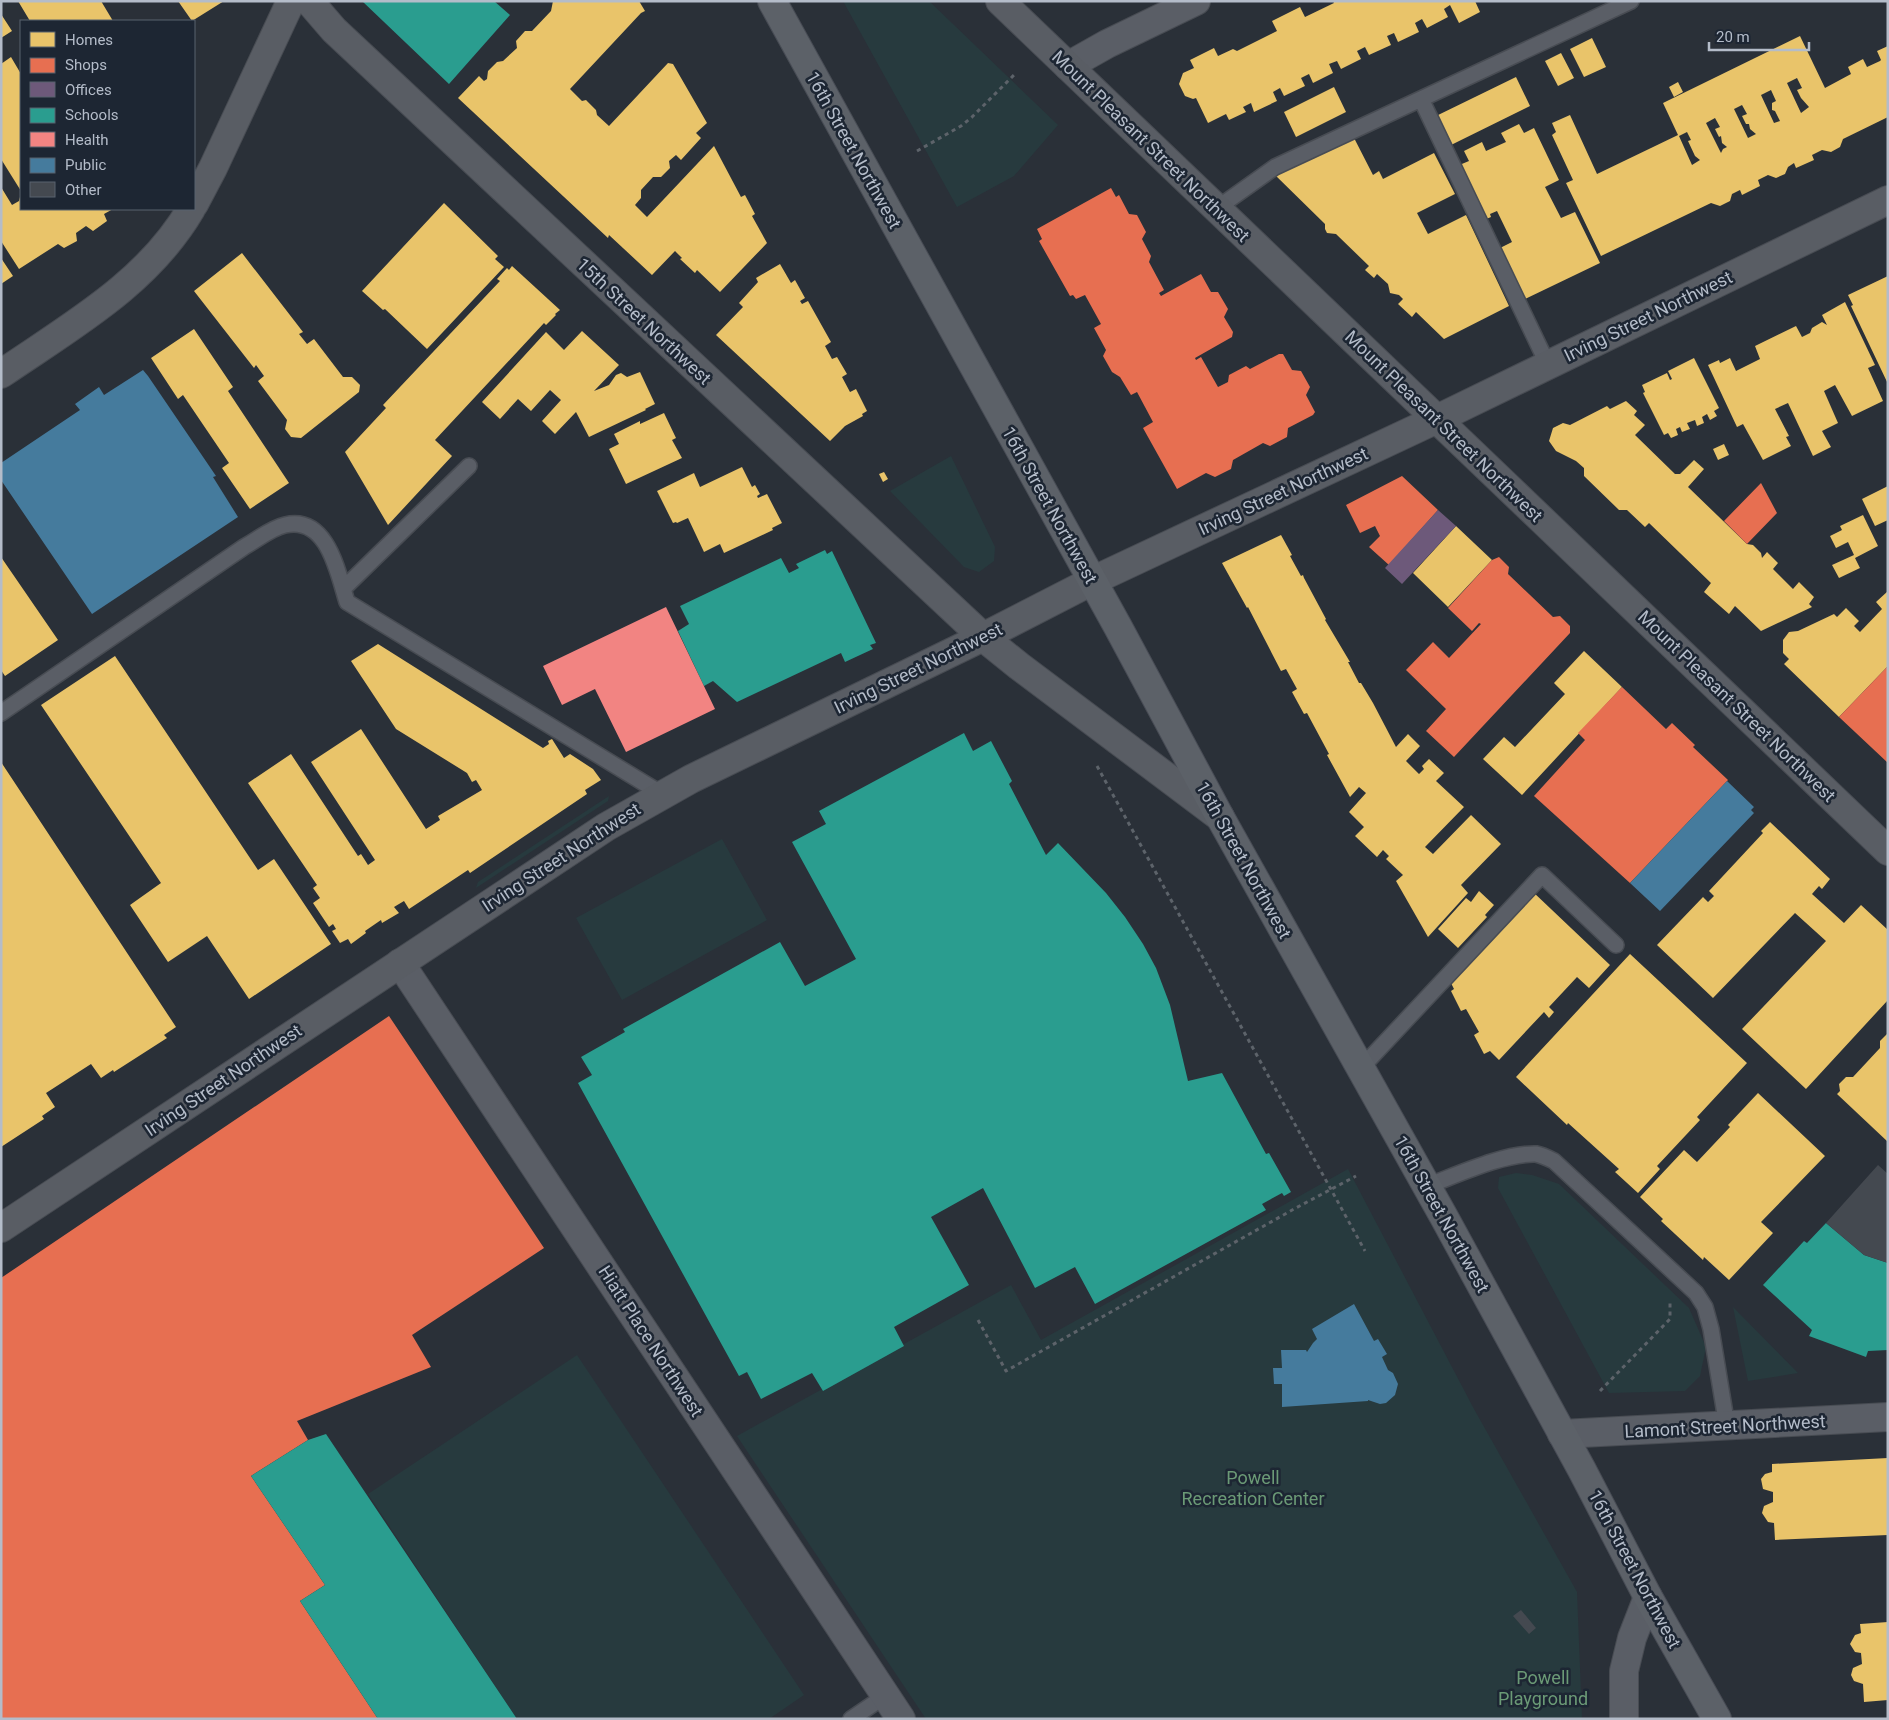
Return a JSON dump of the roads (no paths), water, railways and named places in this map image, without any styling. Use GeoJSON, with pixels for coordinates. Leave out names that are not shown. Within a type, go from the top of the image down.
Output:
{"type":"FeatureCollection","features":[{"type":"Feature","properties":{"kind":"main road"},"geometry":{"type":"LineString","coordinates":[[195,202],[213,168],[291,1]]}},
{"type":"Feature","properties":{"kind":"main road","name":"15th Street Northwest"},"geometry":{"type":"LineString","coordinates":[[309,1],[334,30],[354,49],[983,637],[1018,666],[1220,817]]}},
{"type":"Feature","properties":{"kind":"main road","name":"16th Street Northwest"},"geometry":{"type":"LineString","coordinates":[[772,1],[1220,817],[1427,1186],[1648,1597],[1717,1719]]}},
{"type":"Feature","properties":{"kind":"main road","name":"Mount Pleasant Street Northwest"},"geometry":{"type":"LineString","coordinates":[[1000,1],[1888,851]]}},
{"type":"Feature","properties":{"kind":"main road","name":"Irving Street Northwest"},"geometry":{"type":"LineString","coordinates":[[1,1228],[606,827],[662,794],[983,637],[1092,581],[1437,419],[1888,200]]}},
{"type":"Feature","properties":{"kind":"main road"},"geometry":{"type":"LineString","coordinates":[[1,374],[118,293],[156,256],[190,210]]}},
{"type":"Feature","properties":{"kind":"street"},"geometry":{"type":"LineString","coordinates":[[1068,66],[1107,44],[1196,1]]}},
{"type":"Feature","properties":{"kind":"street","name":"Hiatt Place Northwest"},"geometry":{"type":"LineString","coordinates":[[400,963],[901,1719]]}},
{"type":"Feature","properties":{"kind":"street","name":"Lamont Street Northwest"},"geometry":{"type":"LineString","coordinates":[[1562,1434],[1888,1417]]}},
{"type":"Feature","properties":{"kind":"street"},"geometry":{"type":"LineString","coordinates":[[1624,1719],[1624,1671],[1632,1638],[1648,1597]]}},
{"type":"Feature","properties":{"kind":"lane"},"geometry":{"type":"LineString","coordinates":[[1216,209],[1274,167],[1631,1]]}},
{"type":"Feature","properties":{"kind":"lane"},"geometry":{"type":"LineString","coordinates":[[1422,99],[1548,364]]}},
{"type":"Feature","properties":{"kind":"lane"},"geometry":{"type":"LineString","coordinates":[[343,590],[469,466]]}},
{"type":"Feature","properties":{"kind":"lane"},"geometry":{"type":"LineString","coordinates":[[1,713],[244,547],[272,530],[286,525],[300,525],[314,531],[324,539],[332,554],[347,602],[662,794]]}},
{"type":"Feature","properties":{"kind":"lane"},"geometry":{"type":"LineString","coordinates":[[1361,1068],[1542,875],[1616,945]]}},
{"type":"Feature","properties":{"kind":"lane"},"geometry":{"type":"LineString","coordinates":[[1427,1186],[1478,1167],[1522,1155],[1538,1154],[1554,1161],[1696,1293],[1705,1307],[1711,1329],[1727,1426]]}},
{"type":"Feature","properties":{"kind":"lane"},"geometry":{"type":"LineString","coordinates":[[851,1719],[885,1696]]}},
{"type":"Feature","properties":{"kind":"park label","name":"Powell Recreation Center"},"geometry":{"type":"Point","coordinates":[1253,1487]}},
{"type":"Feature","properties":{"kind":"park label","name":"Powell Playground"},"geometry":{"type":"Point","coordinates":[1543,1687]}}]}
